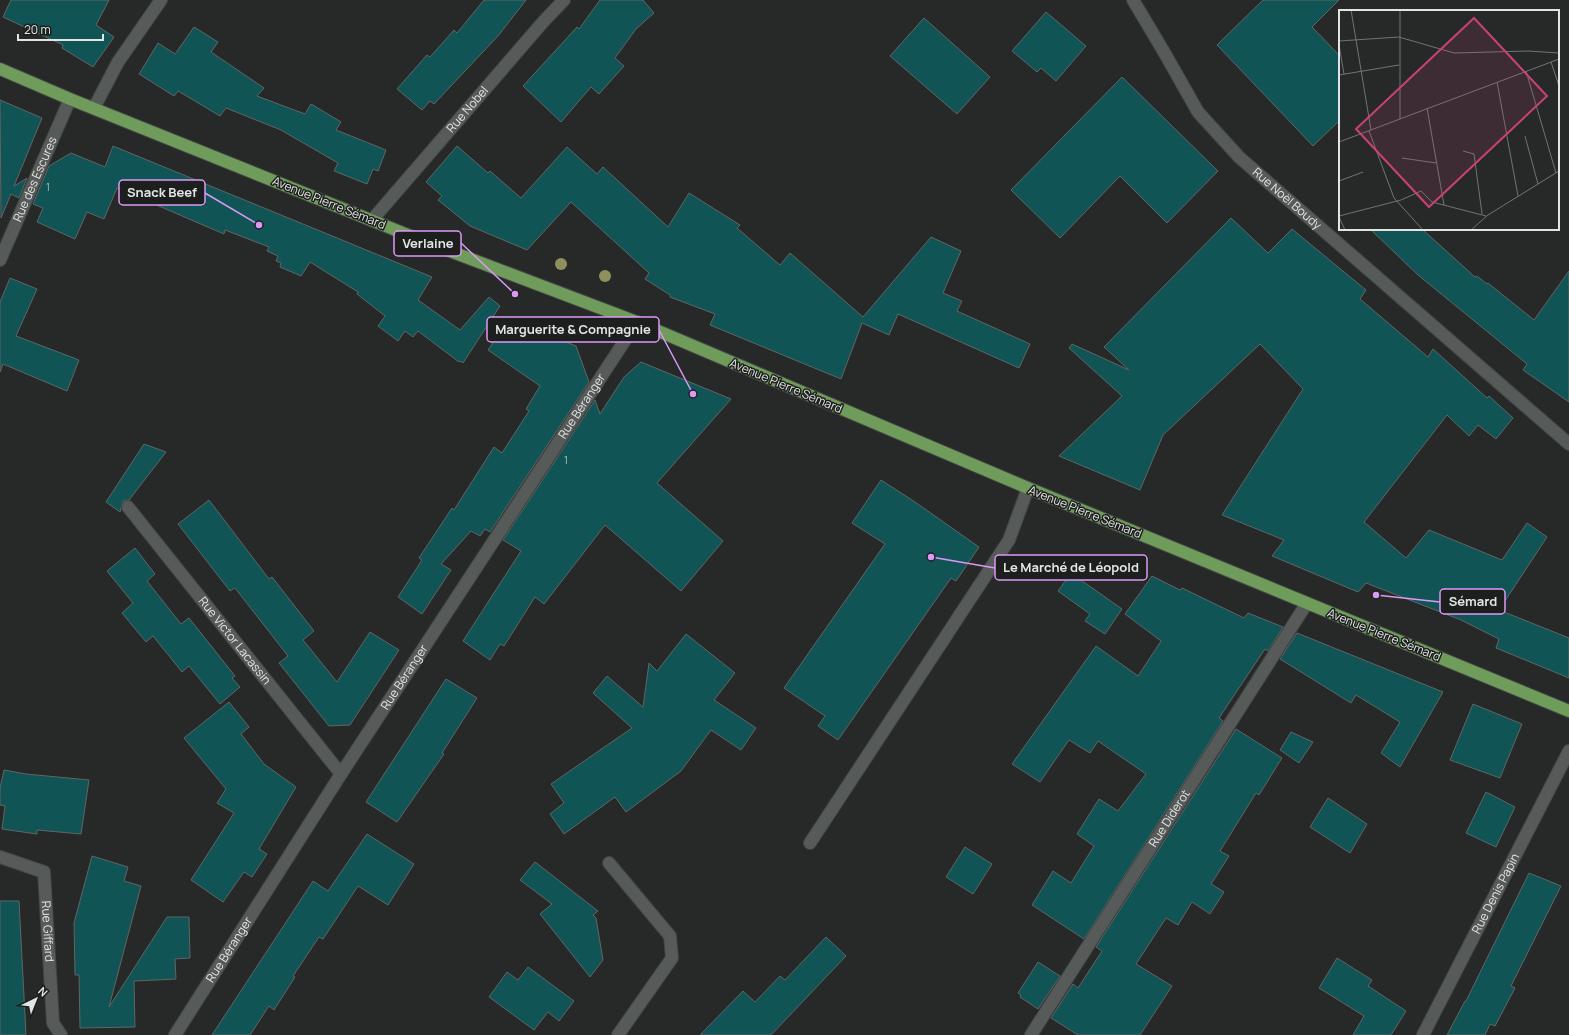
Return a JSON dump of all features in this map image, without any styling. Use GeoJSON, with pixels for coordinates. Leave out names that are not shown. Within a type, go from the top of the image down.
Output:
{"type":"FeatureCollection","features":[{"type":"Feature","properties":{"kind":"main road","name":"Avenue Pierre Sémard"},"geometry":{"type":"LineString","coordinates":[[0,69],[70,99],[372,220],[637,322],[1028,488],[1569,711]]}},
{"type":"Feature","properties":{"kind":"street"},"geometry":{"type":"LineString","coordinates":[[94,108],[118,62],[161,0]]}},
{"type":"Feature","properties":{"kind":"street","name":"Rue Nobel"},"geometry":{"type":"LineString","coordinates":[[372,220],[543,22],[564,0]]}},
{"type":"Feature","properties":{"kind":"street","name":"Rue Noël Boudy"},"geometry":{"type":"LineString","coordinates":[[1133,0],[1198,112],[1239,157],[1569,444]]}},
{"type":"Feature","properties":{"kind":"street","name":"Rue des Escures"},"geometry":{"type":"LineString","coordinates":[[0,260],[70,99]]}},
{"type":"Feature","properties":{"kind":"street","name":"Rue Béranger"},"geometry":{"type":"LineString","coordinates":[[175,1035],[341,774],[637,322]]}},
{"type":"Feature","properties":{"kind":"street"},"geometry":{"type":"LineString","coordinates":[[810,843],[1009,540],[1028,488]]}},
{"type":"Feature","properties":{"kind":"street","name":"Rue Victor Lacassin"},"geometry":{"type":"LineString","coordinates":[[128,507],[341,774]]}},
{"type":"Feature","properties":{"kind":"street","name":"Rue Diderot"},"geometry":{"type":"LineString","coordinates":[[1032,1035],[1307,603]]}},
{"type":"Feature","properties":{"kind":"street","name":"Rue Denis Papin"},"geometry":{"type":"LineString","coordinates":[[1422,1035],[1569,752]]}},
{"type":"Feature","properties":{"kind":"street","name":"Rue Giffard"},"geometry":{"type":"LineString","coordinates":[[0,858],[44,872],[53,1023],[61,1035]]}},
{"type":"Feature","properties":{"kind":"street"},"geometry":{"type":"LineString","coordinates":[[609,863],[670,936],[672,958],[618,1035]]}},
{"type":"Feature","properties":{"kind":"building"},"geometry":{"type":"Polygon","coordinates":[[[11,0],[109,0],[96,25],[114,37],[93,67],[62,48],[63,45],[3,17],[11,0]]]}},
{"type":"Feature","properties":{"kind":"building"},"geometry":{"type":"Polygon","coordinates":[[[484,0],[526,0],[498,36],[434,104],[430,101],[422,110],[397,89],[427,55],[430,57],[454,30],[457,33],[484,0]]]}},
{"type":"Feature","properties":{"kind":"building"},"geometry":{"type":"Polygon","coordinates":[[[600,0],[643,0],[654,13],[636,29],[615,58],[624,66],[599,94],[591,87],[561,122],[523,86],[577,27],[579,29],[600,0]]]}},
{"type":"Feature","properties":{"kind":"building"},"geometry":{"type":"Polygon","coordinates":[[[1263,0],[1339,0],[1312,27],[1339,55],[1339,121],[1313,146],[1217,45],[1263,0]]]}},
{"type":"Feature","properties":{"kind":"building"},"geometry":{"type":"Polygon","coordinates":[[[1046,12],[1086,46],[1056,81],[1041,68],[1037,72],[1012,51],[1046,12]]]}},
{"type":"Feature","properties":{"kind":"building"},"geometry":{"type":"Polygon","coordinates":[[[924,18],[990,77],[957,114],[890,56],[924,18]]]}},
{"type":"Feature","properties":{"kind":"building"},"geometry":{"type":"Polygon","coordinates":[[[194,27],[218,42],[211,52],[264,88],[257,96],[305,114],[311,104],[341,122],[336,130],[386,150],[378,171],[373,169],[367,184],[334,171],[338,163],[281,130],[226,108],[220,116],[178,91],[174,96],[139,74],[158,43],[175,54],[194,27]]]}},
{"type":"Feature","properties":{"kind":"building"},"geometry":{"type":"Polygon","coordinates":[[[1122,77],[1218,171],[1167,223],[1120,176],[1060,238],[1011,190],[1122,77]]]}},
{"type":"Feature","properties":{"kind":"building"},"geometry":{"type":"Polygon","coordinates":[[[0,100],[42,118],[14,186],[27,178],[19,198],[11,194],[1,218],[0,100]]]}},
{"type":"Feature","properties":{"kind":"building"},"geometry":{"type":"Polygon","coordinates":[[[113,146],[432,277],[418,300],[460,330],[489,297],[500,306],[463,363],[460,361],[459,362],[418,331],[413,337],[405,331],[398,341],[378,326],[385,316],[357,294],[358,292],[310,262],[301,276],[280,267],[281,263],[276,261],[278,256],[267,251],[269,247],[225,230],[224,234],[117,188],[104,219],[87,212],[75,239],[37,222],[43,208],[33,204],[49,166],[71,153],[105,167],[113,146]]]}},
{"type":"Feature","properties":{"kind":"building"},"geometry":{"type":"Polygon","coordinates":[[[457,146],[488,173],[490,171],[521,198],[567,147],[597,174],[603,167],[668,227],[689,193],[740,225],[737,228],[780,265],[790,253],[863,317],[931,237],[961,251],[943,293],[962,301],[957,311],[1030,344],[1019,368],[898,314],[889,335],[862,323],[841,379],[710,325],[715,314],[670,297],[670,295],[645,279],[649,273],[571,202],[527,250],[470,226],[438,200],[442,196],[426,182],[457,146]]]}},
{"type":"Feature","properties":{"kind":"building"},"geometry":{"type":"Polygon","coordinates":[[[1231,218],[1268,253],[1292,229],[1366,290],[1360,299],[1428,357],[1433,349],[1487,398],[1489,396],[1513,418],[1496,439],[1478,425],[1469,436],[1447,415],[1364,522],[1406,558],[1429,530],[1502,560],[1527,523],[1547,537],[1499,610],[1569,638],[1569,678],[1496,648],[1499,639],[1461,620],[1366,583],[1358,592],[1272,556],[1284,540],[1222,515],[1303,389],[1260,344],[1163,435],[1140,490],[1059,456],[1122,396],[1069,348],[1072,344],[1129,370],[1104,347],[1231,218]]]}},
{"type":"Feature","properties":{"kind":"building"},"geometry":{"type":"Polygon","coordinates":[[[1371,230],[1423,230],[1475,277],[1477,276],[1487,284],[1488,283],[1534,320],[1569,271],[1569,402],[1523,370],[1527,364],[1418,275],[1371,230]]]}},
{"type":"Feature","properties":{"kind":"building"},"geometry":{"type":"Polygon","coordinates":[[[10,278],[37,289],[16,336],[79,360],[67,391],[3,364],[0,372],[0,302],[10,278]]]}},
{"type":"Feature","properties":{"kind":"building"},"geometry":{"type":"Polygon","coordinates":[[[506,324],[521,335],[523,331],[540,342],[546,334],[576,346],[589,382],[490,532],[485,529],[480,536],[471,531],[441,564],[451,570],[422,614],[398,597],[422,560],[419,558],[452,508],[454,510],[494,447],[502,453],[529,411],[526,409],[540,386],[488,350],[506,324]]]}},
{"type":"Feature","properties":{"kind":"building"},"geometry":{"type":"Polygon","coordinates":[[[641,362],[731,399],[657,483],[723,541],[681,591],[605,525],[544,604],[535,597],[504,646],[500,644],[490,660],[463,641],[521,551],[503,540],[595,400],[600,414],[624,377],[641,362]]]}},
{"type":"Feature","properties":{"kind":"building"},"geometry":{"type":"Polygon","coordinates":[[[144,444],[166,452],[129,500],[123,501],[120,512],[106,502],[144,444]]]}},
{"type":"Feature","properties":{"kind":"building"},"geometry":{"type":"Polygon","coordinates":[[[881,480],[979,547],[956,581],[951,578],[838,740],[818,726],[825,716],[784,688],[885,544],[852,523],[881,480]]]}},
{"type":"Feature","properties":{"kind":"building"},"geometry":{"type":"Polygon","coordinates":[[[209,500],[269,579],[272,577],[314,631],[303,640],[337,682],[370,632],[399,650],[350,725],[329,726],[279,663],[288,656],[235,588],[230,591],[178,524],[209,500]]]}},
{"type":"Feature","properties":{"kind":"building"},"geometry":{"type":"Polygon","coordinates":[[[135,548],[155,574],[147,581],[181,624],[189,618],[235,676],[232,678],[240,687],[220,704],[189,666],[182,672],[153,636],[146,642],[122,613],[133,603],[107,571],[135,548]]]}},
{"type":"Feature","properties":{"kind":"building"},"geometry":{"type":"Polygon","coordinates":[[[1071,573],[1122,609],[1105,634],[1085,621],[1090,614],[1058,591],[1071,573]]]}},
{"type":"Feature","properties":{"kind":"building"},"geometry":{"type":"Polygon","coordinates":[[[1152,576],[1180,590],[1182,588],[1244,618],[1248,613],[1283,627],[1268,651],[1265,649],[1219,718],[1223,721],[1084,939],[1032,905],[1053,871],[1071,883],[1094,846],[1077,834],[1099,799],[1118,811],[1146,774],[1098,741],[1090,753],[1069,740],[1040,782],[1012,764],[1096,646],[1138,676],[1161,641],[1125,614],[1152,576]]]}},
{"type":"Feature","properties":{"kind":"building"},"geometry":{"type":"Polygon","coordinates":[[[1297,633],[1443,692],[1400,767],[1381,753],[1400,722],[1356,695],[1351,703],[1280,659],[1297,633]]]}},
{"type":"Feature","properties":{"kind":"building"},"geometry":{"type":"Polygon","coordinates":[[[686,634],[735,673],[714,700],[756,728],[741,750],[711,730],[681,771],[626,812],[615,797],[564,834],[550,814],[564,803],[551,784],[632,728],[593,693],[607,676],[643,707],[649,663],[657,671],[686,634]]]}},
{"type":"Feature","properties":{"kind":"building"},"geometry":{"type":"Polygon","coordinates":[[[446,679],[477,698],[442,753],[444,754],[397,822],[366,802],[446,679]]]}},
{"type":"Feature","properties":{"kind":"building"},"geometry":{"type":"Polygon","coordinates":[[[229,702],[249,727],[241,734],[264,764],[296,787],[259,849],[267,854],[252,877],[244,872],[223,902],[191,880],[234,813],[217,803],[226,789],[184,738],[229,702]]]}},
{"type":"Feature","properties":{"kind":"building"},"geometry":{"type":"Polygon","coordinates":[[[1473,704],[1522,724],[1500,778],[1450,760],[1473,704]]]}},
{"type":"Feature","properties":{"kind":"building"},"geometry":{"type":"Polygon","coordinates":[[[1236,729],[1282,758],[1259,795],[1256,793],[1220,851],[1229,856],[1211,884],[1224,892],[1210,914],[1192,902],[1178,925],[1166,918],[1136,964],[1172,986],[1140,1035],[1078,1035],[1051,1018],[1073,984],[1078,988],[1102,951],[1096,947],[1236,729]]]}},
{"type":"Feature","properties":{"kind":"building"},"geometry":{"type":"Polygon","coordinates":[[[1291,732],[1313,742],[1299,763],[1280,750],[1291,732]]]}},
{"type":"Feature","properties":{"kind":"building"},"geometry":{"type":"Polygon","coordinates":[[[4,770],[26,774],[89,780],[81,834],[37,830],[37,834],[2,829],[5,806],[0,805],[0,788],[4,770]]]}},
{"type":"Feature","properties":{"kind":"building"},"geometry":{"type":"Polygon","coordinates":[[[1486,792],[1515,807],[1496,847],[1466,833],[1486,792]]]}},
{"type":"Feature","properties":{"kind":"building"},"geometry":{"type":"Polygon","coordinates":[[[1328,798],[1367,824],[1350,853],[1310,827],[1328,798]]]}},
{"type":"Feature","properties":{"kind":"building"},"geometry":{"type":"Polygon","coordinates":[[[367,834],[414,864],[388,905],[358,886],[323,939],[319,937],[293,976],[295,977],[274,1010],[269,1006],[250,1035],[212,1035],[313,881],[328,891],[367,834]]]}},
{"type":"Feature","properties":{"kind":"building"},"geometry":{"type":"Polygon","coordinates":[[[965,847],[992,864],[973,894],[946,877],[965,847]]]}},
{"type":"Feature","properties":{"kind":"building"},"geometry":{"type":"Polygon","coordinates":[[[92,856],[128,867],[124,881],[141,886],[109,1007],[167,917],[189,917],[190,958],[175,959],[176,979],[134,981],[135,1027],[80,1028],[79,975],[75,975],[74,923],[92,856]]]}},
{"type":"Feature","properties":{"kind":"building"},"geometry":{"type":"Polygon","coordinates":[[[535,862],[598,911],[593,915],[596,918],[603,960],[590,977],[540,914],[552,904],[520,880],[535,862]]]}},
{"type":"Feature","properties":{"kind":"building"},"geometry":{"type":"Polygon","coordinates":[[[1529,873],[1561,886],[1511,986],[1515,988],[1495,1026],[1490,1024],[1485,1035],[1447,1035],[1466,1001],[1529,873]]]}},
{"type":"Feature","properties":{"kind":"building"},"geometry":{"type":"Polygon","coordinates":[[[0,901],[19,901],[26,1035],[0,1035],[0,901]]]}},
{"type":"Feature","properties":{"kind":"building"},"geometry":{"type":"Polygon","coordinates":[[[826,937],[846,956],[771,1035],[700,1035],[743,991],[755,1002],[780,976],[785,980],[826,937]]]}},
{"type":"Feature","properties":{"kind":"building"},"geometry":{"type":"Polygon","coordinates":[[[1337,958],[1372,980],[1368,986],[1406,1011],[1391,1035],[1353,1035],[1364,1016],[1319,988],[1337,958]]]}},
{"type":"Feature","properties":{"kind":"building"},"geometry":{"type":"Polygon","coordinates":[[[1038,962],[1060,976],[1038,1009],[1020,997],[1021,995],[1018,993],[1038,962]]]}},
{"type":"Feature","properties":{"kind":"building"},"geometry":{"type":"Polygon","coordinates":[[[528,967],[574,1001],[559,1021],[548,1012],[534,1030],[489,997],[507,972],[518,980],[528,967]]]}},
{"type":"Feature","properties":{"kind":"place","name":"Snack Beef"},"geometry":{"type":"Point","coordinates":[259,225]}},
{"type":"Feature","properties":{"kind":"place","name":"Verlaine"},"geometry":{"type":"Point","coordinates":[515,294]}},
{"type":"Feature","properties":{"kind":"place","name":"Marguerite & Compagnie"},"geometry":{"type":"Point","coordinates":[693,394]}},
{"type":"Feature","properties":{"kind":"place","name":"Le Marché de Léopold"},"geometry":{"type":"Point","coordinates":[931,557]}},
{"type":"Feature","properties":{"kind":"place","name":"Sémard"},"geometry":{"type":"Point","coordinates":[1376,595]}}]}
